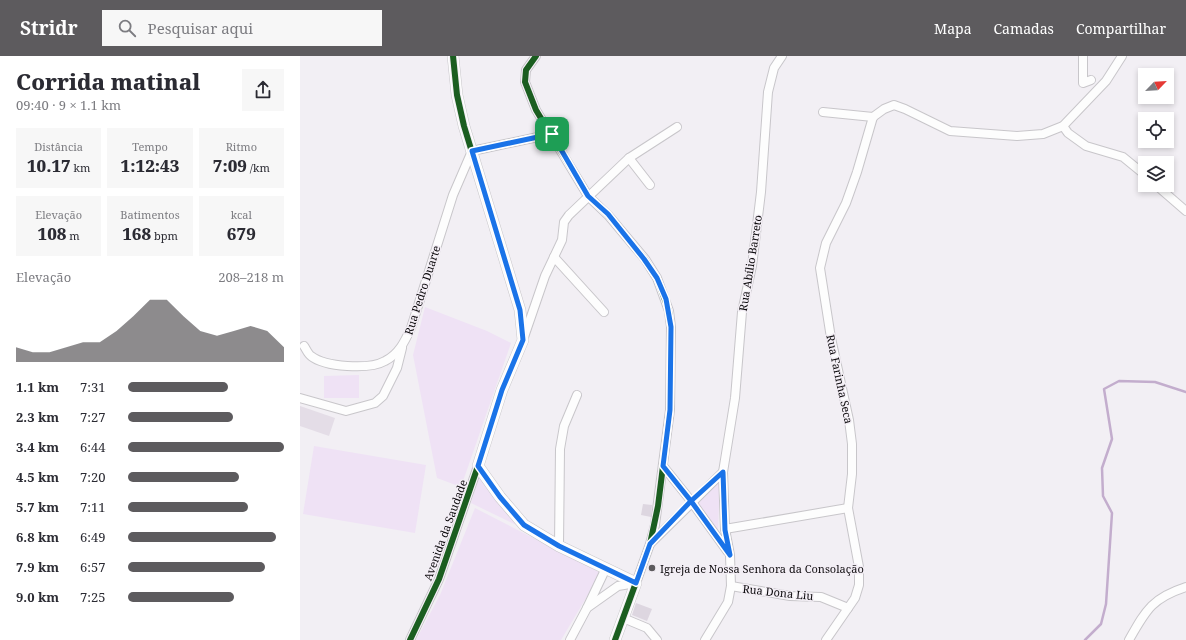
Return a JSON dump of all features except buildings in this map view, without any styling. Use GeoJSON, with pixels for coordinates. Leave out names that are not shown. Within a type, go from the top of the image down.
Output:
{"type":"FeatureCollection","features":[{"type":"Feature","properties":{"kind":"street","name":"Avenida da Saudade"},"geometry":{"type":"LineString","coordinates":[[410,640],[439,579],[478,466],[502,390],[523,340],[520,310],[472,151],[457,95],[453,56]]}},
{"type":"Feature","properties":{"kind":"street"},"geometry":{"type":"LineString","coordinates":[[536,56],[526,70],[526,82],[536,110],[552,134],[588,196],[608,214],[644,259],[657,278],[667,305],[671,327],[670,410],[658,506],[650,544],[615,640]]}},
{"type":"Feature","properties":{"kind":"street","name":"Rua Abílio Barreto"},"geometry":{"type":"LineString","coordinates":[[705,640],[728,602],[731,586],[730,555],[725,530],[723,472],[735,398],[742,312],[752,266],[759,207],[768,92],[774,68],[782,56]]}},
{"type":"Feature","properties":{"kind":"street"},"geometry":{"type":"LineString","coordinates":[[1083,56],[1087,81]]}},
{"type":"Feature","properties":{"kind":"street"},"geometry":{"type":"LineString","coordinates":[[822,112],[873,117],[884,108],[894,105],[950,131],[1030,136],[1042,134],[1063,126],[1106,81],[1122,56]]}},
{"type":"Feature","properties":{"kind":"street","name":"Rua Farinha Seca"},"geometry":{"type":"LineString","coordinates":[[826,640],[855,598],[859,585],[860,567],[848,508],[852,474],[852,444],[849,420],[831,338],[820,268],[826,243],[846,203],[857,172],[873,117]]}},
{"type":"Feature","properties":{"kind":"street"},"geometry":{"type":"LineString","coordinates":[[1063,126],[1068,133],[1086,146],[1123,157],[1138,169]]}},
{"type":"Feature","properties":{"kind":"street"},"geometry":{"type":"LineString","coordinates":[[523,340],[537,297],[562,240],[564,222],[588,196],[629,158],[677,127]]}},
{"type":"Feature","properties":{"kind":"street"},"geometry":{"type":"LineString","coordinates":[[472,151],[552,134]]}},
{"type":"Feature","properties":{"kind":"street","name":"Rua Pedro Duarte"},"geometry":{"type":"LineString","coordinates":[[304,346],[310,356],[323,362],[370,367],[386,361],[402,348],[411,328],[453,194],[472,151]]}},
{"type":"Feature","properties":{"kind":"street"},"geometry":{"type":"LineString","coordinates":[[629,158],[650,185]]}},
{"type":"Feature","properties":{"kind":"street"},"geometry":{"type":"LineString","coordinates":[[1164,192],[1186,211]]}},
{"type":"Feature","properties":{"kind":"street"},"geometry":{"type":"LineString","coordinates":[[554,257],[604,312]]}},
{"type":"Feature","properties":{"kind":"street"},"geometry":{"type":"LineString","coordinates":[[300,398],[346,411],[375,403],[383,396],[397,368],[402,348]]}},
{"type":"Feature","properties":{"kind":"street"},"geometry":{"type":"LineString","coordinates":[[559,546],[560,449],[564,426],[577,395]]}},
{"type":"Feature","properties":{"kind":"street"},"geometry":{"type":"LineString","coordinates":[[478,466],[500,497],[524,525],[559,546],[636,583]]}},
{"type":"Feature","properties":{"kind":"street"},"geometry":{"type":"LineString","coordinates":[[663,466],[691,501],[730,555]]}},
{"type":"Feature","properties":{"kind":"street"},"geometry":{"type":"LineString","coordinates":[[650,544],[691,501],[723,472]]}},
{"type":"Feature","properties":{"kind":"street"},"geometry":{"type":"LineString","coordinates":[[725,530],[848,508]]}},
{"type":"Feature","properties":{"kind":"street"},"geometry":{"type":"LineString","coordinates":[[570,640],[606,568]]}},
{"type":"Feature","properties":{"kind":"street"},"geometry":{"type":"LineString","coordinates":[[587,608],[618,586],[636,583]]}},
{"type":"Feature","properties":{"kind":"street","name":"Rua Dona Liu"},"geometry":{"type":"LineString","coordinates":[[731,586],[790,596],[821,597],[848,608]]}},
{"type":"Feature","properties":{"kind":"street"},"geometry":{"type":"LineString","coordinates":[[1129,640],[1139,622],[1153,603],[1161,596],[1186,587]]}},
{"type":"Feature","properties":{"kind":"street"},"geometry":{"type":"LineString","coordinates":[[623,618],[647,628],[657,640]]}},
{"type":"Feature","properties":{"kind":"shaded area"},"geometry":{"type":"Polygon","coordinates":[[[425,307],[487,331],[511,343],[461,487],[437,478],[413,355],[425,307]]]}},
{"type":"Feature","properties":{"kind":"shaded area"},"geometry":{"type":"Polygon","coordinates":[[[359,375],[359,398],[324,398],[324,376],[359,375]]]}},
{"type":"Feature","properties":{"kind":"shaded area"},"geometry":{"type":"Polygon","coordinates":[[[300,406],[335,418],[329,436],[300,426],[300,406]]]}},
{"type":"Feature","properties":{"kind":"shaded area"},"geometry":{"type":"Polygon","coordinates":[[[314,446],[426,465],[415,533],[303,514],[314,446]]]}},
{"type":"Feature","properties":{"kind":"shaded area"},"geometry":{"type":"Polygon","coordinates":[[[479,477],[516,525],[471,503],[479,477]]]}},
{"type":"Feature","properties":{"kind":"shaded area"},"geometry":{"type":"Polygon","coordinates":[[[720,479],[718,531],[696,501],[720,479]]]}},
{"type":"Feature","properties":{"kind":"shaded area"},"geometry":{"type":"Polygon","coordinates":[[[475,508],[601,573],[561,640],[416,640],[440,595],[475,508]]]}},
{"type":"Feature","properties":{"kind":"waterway"},"geometry":{"type":"LineString","coordinates":[[1085,640],[1101,624],[1106,604],[1112,513],[1103,496],[1102,468],[1112,439],[1104,389],[1119,381],[1155,382],[1186,392]]}},
{"type":"Feature","properties":{"kind":"cycle path"},"geometry":{"type":"LineString","coordinates":[[410,640],[439,579],[478,466],[502,390],[523,340],[520,310],[464,126],[457,95],[453,56]]}},
{"type":"Feature","properties":{"kind":"cycle path"},"geometry":{"type":"LineString","coordinates":[[536,56],[526,70],[525,82],[536,110],[588,196],[608,215],[645,259],[657,278],[669,311],[671,327],[670,410],[658,506],[650,544],[615,640]]}},
{"type":"Feature","properties":{"kind":"place","name":"Igreja de Nossa Senhora da Consolação"},"geometry":{"type":"Point","coordinates":[652,568]}},
{"type":"Feature","properties":{"kind":"route"},"geometry":{"type":"LineString","coordinates":[[552,134],[472,151],[498,232],[520,310],[523,340],[502,390],[478,466],[500,497],[524,525],[559,546],[636,583],[650,544],[691,501],[730,555],[725,530],[723,472],[691,501],[663,466],[670,410],[671,327],[666,299],[657,278],[630,240],[608,214],[588,196],[552,134]]}}]}
